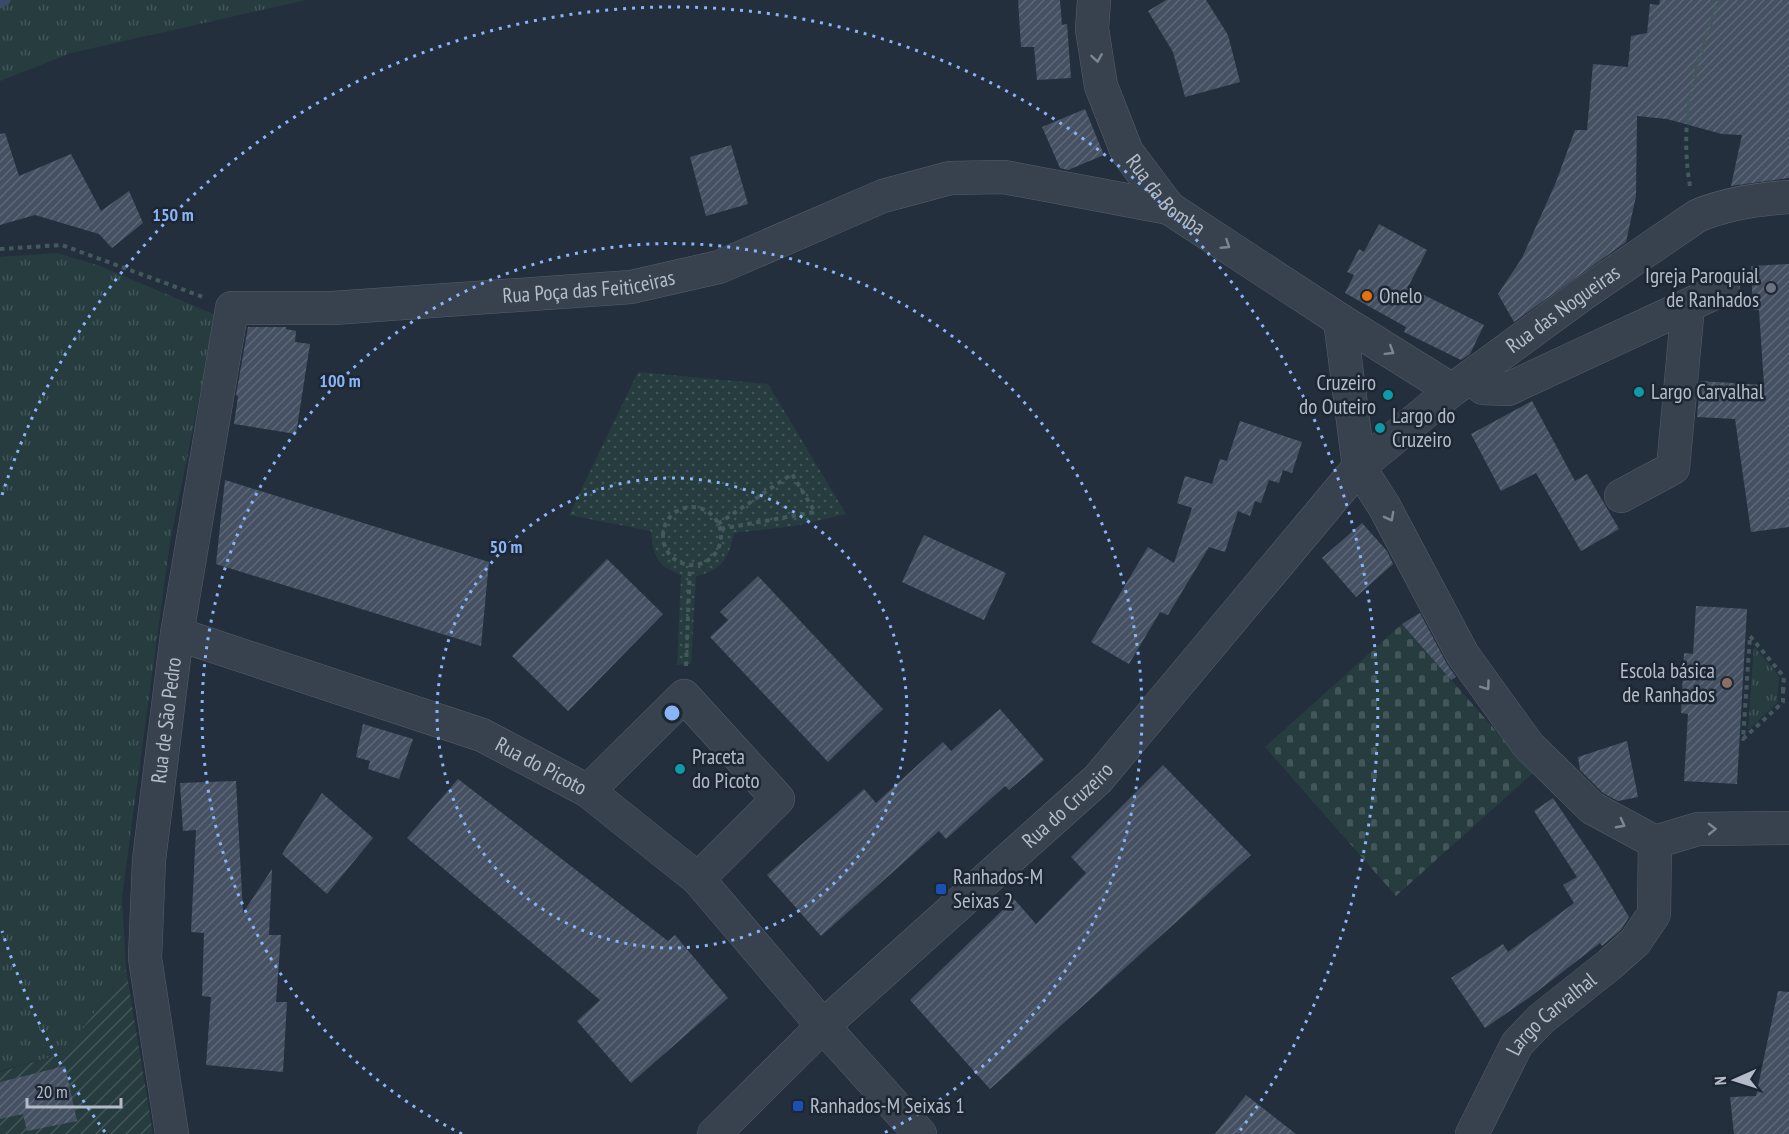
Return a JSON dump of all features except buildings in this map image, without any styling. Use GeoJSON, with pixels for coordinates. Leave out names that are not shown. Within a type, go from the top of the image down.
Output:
{"type":"FeatureCollection","features":[{"type":"Feature","properties":{"kind":"street","name":"Rua da Bomba"},"geometry":{"type":"LineString","coordinates":[[1094,0],[1092,29],[1101,86],[1127,152],[1169,208],[1340,320],[1462,383],[1484,388],[1508,389],[1723,289]]}},
{"type":"Feature","properties":{"kind":"street","name":"Rua Poça das Feiticeiras"},"geometry":{"type":"LineString","coordinates":[[232,308],[333,308],[631,287],[719,267],[883,196],[950,178],[1004,177],[1169,208]]}},
{"type":"Feature","properties":{"kind":"street","name":"Rua das Nogueiras"},"geometry":{"type":"LineString","coordinates":[[1359,467],[1462,383],[1583,294],[1697,216],[1755,201],[1789,197]]}},
{"type":"Feature","properties":{"kind":"street"},"geometry":{"type":"LineString","coordinates":[[1621,496],[1673,468],[1688,306]]}},
{"type":"Feature","properties":{"kind":"street","name":"Rua de São Pedro"},"geometry":{"type":"LineString","coordinates":[[172,1134],[145,958],[148,860],[177,634],[232,308]]}},
{"type":"Feature","properties":{"kind":"street"},"geometry":{"type":"LineString","coordinates":[[1340,320],[1359,467],[1384,506],[1464,655],[1528,745],[1592,808],[1655,842],[1698,829],[1789,828]]}},
{"type":"Feature","properties":{"kind":"street","name":"Rua do Cruzeiro"},"geometry":{"type":"LineString","coordinates":[[714,1134],[823,1026],[1098,779],[1359,467]]}},
{"type":"Feature","properties":{"kind":"street","name":"Rua do Picoto"},"geometry":{"type":"LineString","coordinates":[[177,634],[482,735],[588,791],[698,879],[823,1026],[920,1134]]}},
{"type":"Feature","properties":{"kind":"street"},"geometry":{"type":"LineString","coordinates":[[588,791],[684,696],[778,799],[698,879]]}},
{"type":"Feature","properties":{"kind":"street","name":"Largo Carvalhal"},"geometry":{"type":"LineString","coordinates":[[1472,1134],[1517,1044],[1540,1019],[1635,942],[1654,914],[1655,842]]}},
{"type":"Feature","properties":{"kind":"path"},"geometry":{"type":"LineString","coordinates":[[1697,216],[1689,184],[1686,151],[1689,96],[1719,0]]}},
{"type":"Feature","properties":{"kind":"path"},"geometry":{"type":"LineString","coordinates":[[0,249],[62,245],[232,308]]}},
{"type":"Feature","properties":{"kind":"path"},"geometry":{"type":"LineString","coordinates":[[792,474],[815,512],[719,527],[792,474]]}},
{"type":"Feature","properties":{"kind":"path"},"geometry":{"type":"LineString","coordinates":[[695,507],[705,510],[719,527],[720,544],[716,553],[700,565],[690,566],[681,563],[667,552],[663,534],[670,517],[685,508],[695,507]]}},
{"type":"Feature","properties":{"kind":"path"},"geometry":{"type":"LineString","coordinates":[[684,696],[690,566]]}},
{"type":"Feature","properties":{"kind":"path"},"geometry":{"type":"LineString","coordinates":[[1750,636],[1784,677],[1786,690],[1783,702],[1743,739],[1744,688],[1750,636]]}},
{"type":"Feature","properties":{"kind":"green space"},"geometry":{"type":"Polygon","coordinates":[[[0,0],[306,0],[71,53],[0,81],[0,0]]]}},
{"type":"Feature","properties":{"kind":"green space"},"geometry":{"type":"Polygon","coordinates":[[[57,253],[100,266],[216,315],[170,542],[122,897],[126,969],[65,1053],[0,1071],[0,257],[57,253]]]}},
{"type":"Feature","properties":{"kind":"green space"},"geometry":{"type":"Polygon","coordinates":[[[638,372],[768,384],[846,514],[795,526],[734,533],[730,550],[723,562],[712,571],[696,576],[691,664],[677,665],[681,575],[661,564],[655,554],[651,531],[569,515],[638,372]]]}},
{"type":"Feature","properties":{"kind":"green space"},"geometry":{"type":"Polygon","coordinates":[[[1402,624],[1533,773],[1396,896],[1265,747],[1402,624]]]}},
{"type":"Feature","properties":{"kind":"green space"},"geometry":{"type":"Polygon","coordinates":[[[1754,646],[1779,676],[1777,703],[1748,730],[1754,646]]]}},
{"type":"Feature","properties":{"kind":"green space"},"geometry":{"type":"Polygon","coordinates":[[[126,969],[153,1134],[0,1134],[0,1072],[65,1053],[126,969]]]}},
{"type":"Feature","properties":{"kind":"waterway"},"geometry":{"type":"LineString","coordinates":[[0,4],[6,0]]}},
{"type":"Feature","properties":{"kind":"place","name":"Igreja Paroquial de Ranhados"},"geometry":{"type":"Point","coordinates":[1771,288]}},
{"type":"Feature","properties":{"kind":"place","name":"Onelo"},"geometry":{"type":"Point","coordinates":[1367,296]}},
{"type":"Feature","properties":{"kind":"place","name":"Largo Carvalhal"},"geometry":{"type":"Point","coordinates":[1639,392]}},
{"type":"Feature","properties":{"kind":"place","name":"Cruzeiro do Outeiro"},"geometry":{"type":"Point","coordinates":[1388,395]}},
{"type":"Feature","properties":{"kind":"place","name":"Largo do Cruzeiro"},"geometry":{"type":"Point","coordinates":[1380,428]}},
{"type":"Feature","properties":{"kind":"place","name":"Escola básica de Ranhados"},"geometry":{"type":"Point","coordinates":[1727,683]}},
{"type":"Feature","properties":{"kind":"place","name":"Praceta do Picoto"},"geometry":{"type":"Point","coordinates":[680,769]}},
{"type":"Feature","properties":{"kind":"place","name":"Ranhados-M Seixas 2"},"geometry":{"type":"Point","coordinates":[941,889]}},
{"type":"Feature","properties":{"kind":"place","name":"Ranhados-M Seixas 1"},"geometry":{"type":"Point","coordinates":[798,1106]}}]}
